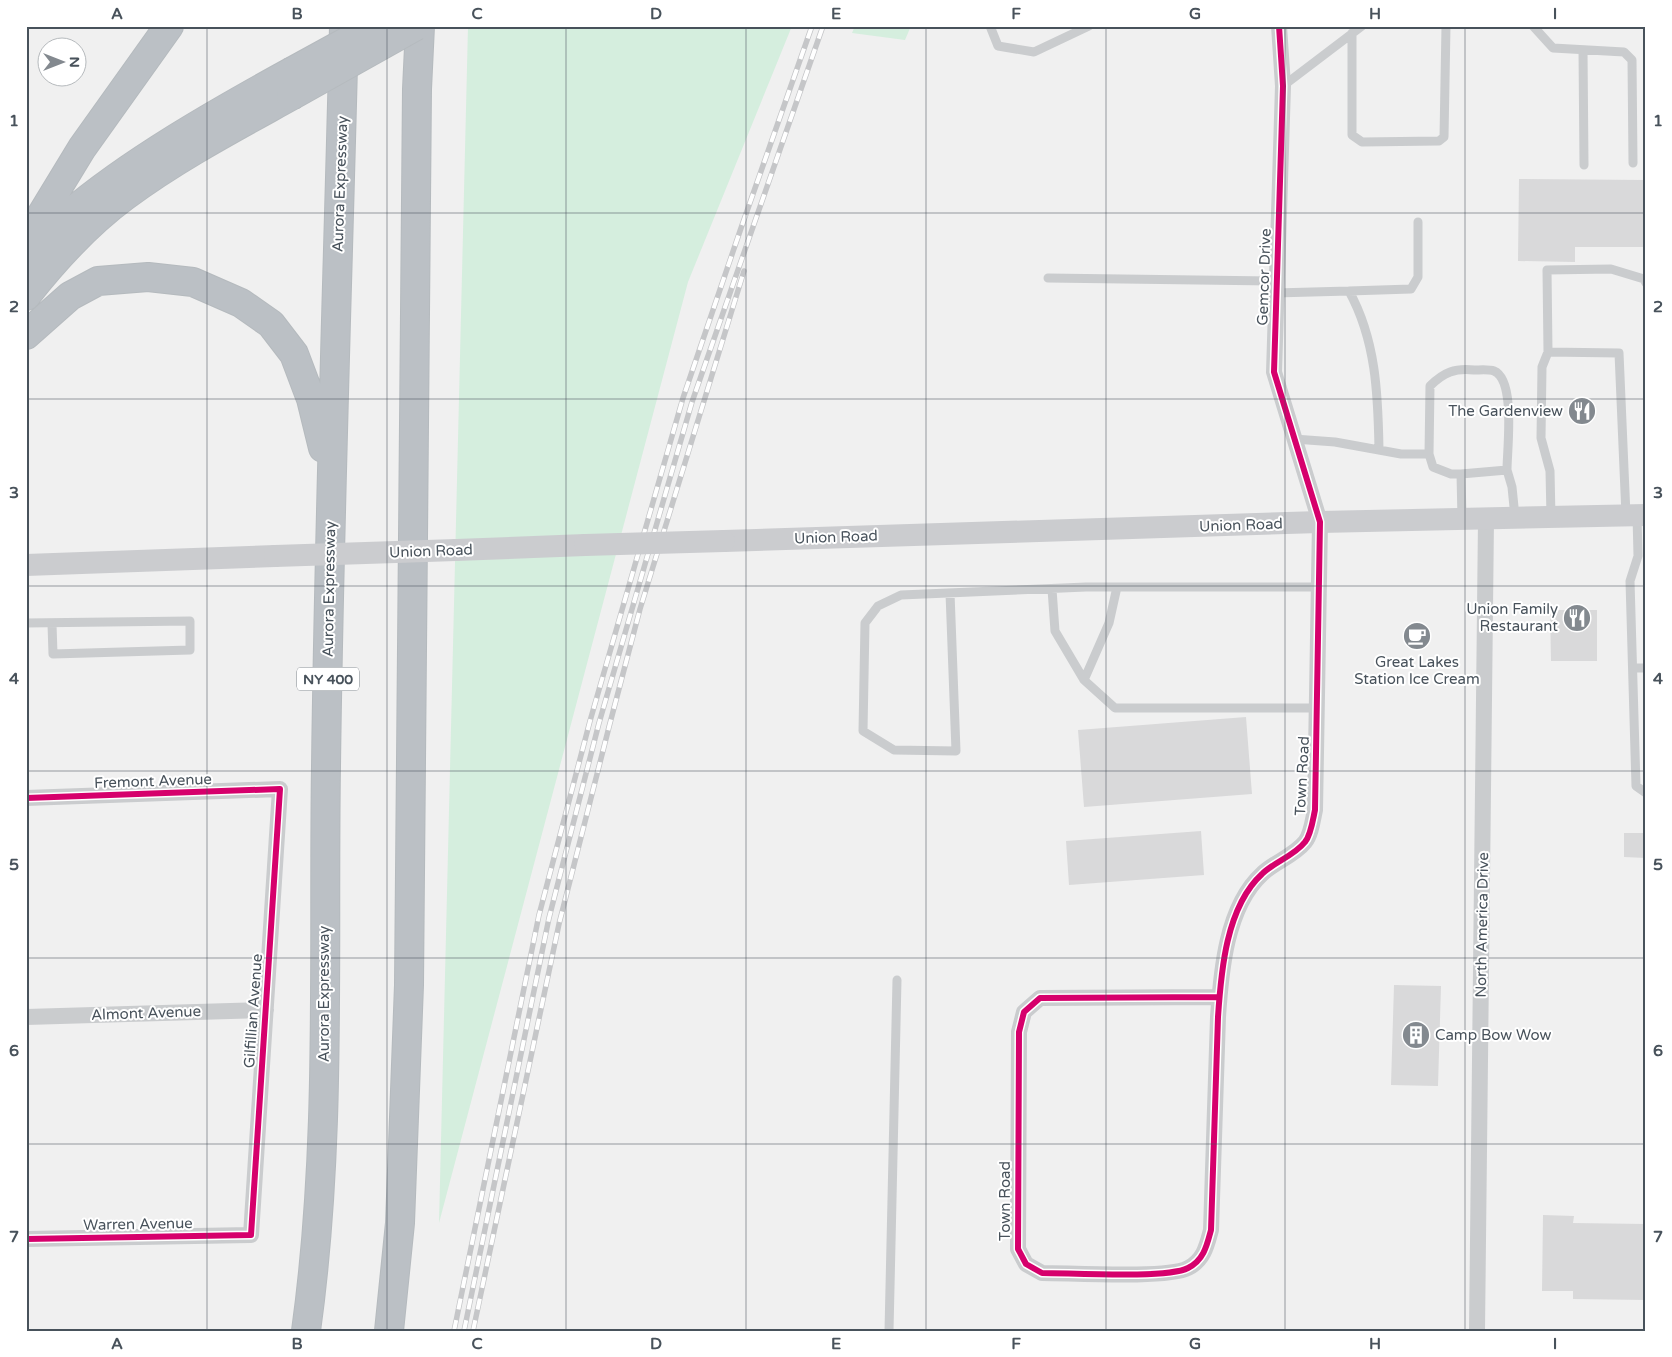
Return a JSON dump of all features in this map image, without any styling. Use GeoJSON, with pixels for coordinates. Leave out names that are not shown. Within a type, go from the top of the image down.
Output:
{"type":"FeatureCollection","features":[{"type":"Feature","properties":{"kind":"highway"},"geometry":{"type":"LineString","coordinates":[[26,240],[82,148],[169,26]]}},
{"type":"Feature","properties":{"kind":"highway","name":"Aurora Expressway"},"geometry":{"type":"LineString","coordinates":[[306,1331],[312,1285],[323,1146],[326,767],[344,26]]}},
{"type":"Feature","properties":{"kind":"highway"},"geometry":{"type":"LineString","coordinates":[[26,296],[56,258],[124,196],[375,26]]}},
{"type":"Feature","properties":{"kind":"highway"},"geometry":{"type":"LineString","coordinates":[[26,256],[67,216],[137,164],[251,94],[291,84],[416,26]]}},
{"type":"Feature","properties":{"kind":"highway"},"geometry":{"type":"LineString","coordinates":[[389,1331],[400,1223],[409,985],[417,89],[420,26]]}},
{"type":"Feature","properties":{"kind":"highway"},"geometry":{"type":"LineString","coordinates":[[26,335],[70,296],[98,281],[148,277],[193,282],[241,303],[271,324],[294,354],[311,399],[332,483]]}},
{"type":"Feature","properties":{"kind":"main road","name":"Union Road"},"geometry":{"type":"LineString","coordinates":[[26,565],[1320,522],[1636,515]]}},
{"type":"Feature","properties":{"kind":"street","name":"Gemcor Drive"},"geometry":{"type":"LineString","coordinates":[[1279,26],[1283,86],[1274,372],[1320,522]]}},
{"type":"Feature","properties":{"kind":"street","name":"North America Drive"},"geometry":{"type":"LineString","coordinates":[[1477,1331],[1486,519]]}},
{"type":"Feature","properties":{"kind":"street","name":"Town Road"},"geometry":{"type":"LineString","coordinates":[[1219,997],[1040,998],[1024,1012],[1019,1032],[1018,1249],[1026,1264],[1042,1273],[1167,1273],[1188,1268],[1204,1254],[1211,1230],[1219,997],[1222,961],[1241,900],[1261,874],[1306,842],[1315,810],[1320,522]]}},
{"type":"Feature","properties":{"kind":"street","name":"Fremont Avenue"},"geometry":{"type":"LineString","coordinates":[[26,798],[280,789]]}},
{"type":"Feature","properties":{"kind":"street","name":"Gilfillian Avenue"},"geometry":{"type":"LineString","coordinates":[[251,1235],[280,789]]}},
{"type":"Feature","properties":{"kind":"street","name":"Almont Avenue"},"geometry":{"type":"LineString","coordinates":[[26,1017],[266,1010]]}},
{"type":"Feature","properties":{"kind":"street","name":"Warren Avenue"},"geometry":{"type":"LineString","coordinates":[[26,1239],[251,1235]]}},
{"type":"Feature","properties":{"kind":"lane"},"geometry":{"type":"LineString","coordinates":[[990,26],[998,46],[1034,52],[1089,26]]}},
{"type":"Feature","properties":{"kind":"lane"},"geometry":{"type":"LineString","coordinates":[[1283,86],[1362,26]]}},
{"type":"Feature","properties":{"kind":"lane"},"geometry":{"type":"LineString","coordinates":[[1352,33],[1352,135],[1362,142],[1439,141],[1444,137],[1446,26]]}},
{"type":"Feature","properties":{"kind":"lane"},"geometry":{"type":"LineString","coordinates":[[1533,26],[1554,48],[1624,52],[1632,60],[1633,163]]}},
{"type":"Feature","properties":{"kind":"lane"},"geometry":{"type":"LineString","coordinates":[[1584,50],[1584,165]]}},
{"type":"Feature","properties":{"kind":"lane"},"geometry":{"type":"LineString","coordinates":[[1048,278],[1349,291],[1411,289],[1418,277],[1418,222]]}},
{"type":"Feature","properties":{"kind":"lane"},"geometry":{"type":"LineString","coordinates":[[1551,517],[1550,471],[1540,438],[1542,367],[1548,352],[1547,270],[1611,269],[1644,279],[1646,283]]}},
{"type":"Feature","properties":{"kind":"lane"},"geometry":{"type":"LineString","coordinates":[[1349,291],[1361,313],[1377,381],[1379,448]]}},
{"type":"Feature","properties":{"kind":"lane"},"geometry":{"type":"LineString","coordinates":[[1548,352],[1620,353],[1636,515],[1638,556],[1630,581],[1636,786],[1646,793]]}},
{"type":"Feature","properties":{"kind":"lane"},"geometry":{"type":"LineString","coordinates":[[1507,470],[1451,474],[1433,467],[1429,454],[1430,386],[1440,376],[1458,368],[1494,371],[1503,379],[1508,393],[1507,470],[1512,487],[1515,518]]}},
{"type":"Feature","properties":{"kind":"lane"},"geometry":{"type":"LineString","coordinates":[[1294,439],[1379,448],[1401,454],[1429,454]]}},
{"type":"Feature","properties":{"kind":"lane"},"geometry":{"type":"LineString","coordinates":[[1461,474],[1462,519]]}},
{"type":"Feature","properties":{"kind":"lane"},"geometry":{"type":"LineString","coordinates":[[950,593],[956,751],[894,750],[862,731],[865,623],[878,606],[901,596],[950,593],[1117,587],[1319,587]]}},
{"type":"Feature","properties":{"kind":"lane"},"geometry":{"type":"LineString","coordinates":[[1084,680],[1109,623],[1117,587]]}},
{"type":"Feature","properties":{"kind":"lane"},"geometry":{"type":"LineString","coordinates":[[1052,589],[1055,631],[1084,680],[1116,708],[1317,708]]}},
{"type":"Feature","properties":{"kind":"lane"},"geometry":{"type":"LineString","coordinates":[[26,623],[190,620],[190,650],[53,654],[52,624]]}},
{"type":"Feature","properties":{"kind":"lane"},"geometry":{"type":"LineString","coordinates":[[1633,668],[1646,668]]}},
{"type":"Feature","properties":{"kind":"lane"},"geometry":{"type":"LineString","coordinates":[[890,1331],[897,980]]}},
{"type":"Feature","properties":{"kind":"green space"},"geometry":{"type":"Polygon","coordinates":[[[468,26],[792,26],[688,282],[439,1223],[468,26]]]}},
{"type":"Feature","properties":{"kind":"green space"},"geometry":{"type":"Polygon","coordinates":[[[855,26],[911,26],[905,40],[852,33],[855,26]]]}},
{"type":"Feature","properties":{"kind":"building"},"geometry":{"type":"Polygon","coordinates":[[[1519,179],[1646,180],[1646,247],[1575,247],[1575,262],[1518,261],[1519,179]]]}},
{"type":"Feature","properties":{"kind":"building"},"geometry":{"type":"Polygon","coordinates":[[[1550,610],[1597,610],[1597,661],[1551,661],[1550,610]]]}},
{"type":"Feature","properties":{"kind":"building"},"geometry":{"type":"Polygon","coordinates":[[[1246,717],[1252,794],[1084,807],[1078,730],[1246,717]]]}},
{"type":"Feature","properties":{"kind":"building"},"geometry":{"type":"Polygon","coordinates":[[[1201,831],[1204,875],[1069,885],[1066,841],[1201,831]]]}},
{"type":"Feature","properties":{"kind":"building"},"geometry":{"type":"Polygon","coordinates":[[[1624,833],[1646,833],[1646,858],[1624,857],[1624,833]]]}},
{"type":"Feature","properties":{"kind":"building","name":"Camp Bow Wow"},"geometry":{"type":"Polygon","coordinates":[[[1394,985],[1441,986],[1438,1086],[1391,1085],[1394,985]]]}},
{"type":"Feature","properties":{"kind":"building"},"geometry":{"type":"Polygon","coordinates":[[[1543,1215],[1574,1216],[1573,1223],[1646,1224],[1646,1300],[1573,1299],[1573,1291],[1542,1291],[1543,1215]]]}},
{"type":"Feature","properties":{"kind":"railway"},"geometry":{"type":"LineString","coordinates":[[454,1331],[539,915],[590,721],[683,398],[812,26]]}},
{"type":"Feature","properties":{"kind":"railway"},"geometry":{"type":"LineString","coordinates":[[464,1331],[549,918],[599,723],[692,402],[823,26]]}},
{"type":"Feature","properties":{"kind":"railway"},"geometry":{"type":"LineString","coordinates":[[473,1331],[559,924],[609,727],[640,609],[744,271]]}},
{"type":"Feature","properties":{"kind":"cycle path"},"geometry":{"type":"LineString","coordinates":[[1219,997],[1040,998],[1024,1012],[1019,1032],[1018,1249],[1026,1264],[1042,1273],[1140,1274],[1177,1271],[1188,1268],[1198,1261],[1206,1247],[1211,1230],[1218,1017],[1221,980],[1228,941],[1240,904],[1250,888],[1262,874],[1300,847],[1307,839],[1313,822],[1315,810],[1320,522],[1274,372],[1283,86],[1279,26]]}},
{"type":"Feature","properties":{"kind":"cycle path"},"geometry":{"type":"LineString","coordinates":[[26,798],[280,789],[251,1235],[26,1239]]}},
{"type":"Feature","properties":{"kind":"place","name":"The Gardenview"},"geometry":{"type":"Point","coordinates":[1582,411]}},
{"type":"Feature","properties":{"kind":"place","name":"Union Family Restaurant"},"geometry":{"type":"Point","coordinates":[1577,618]}},
{"type":"Feature","properties":{"kind":"place","name":"Great Lakes Station Ice Cream"},"geometry":{"type":"Point","coordinates":[1417,636]}},
{"type":"Feature","properties":{"kind":"place","name":"Camp Bow Wow"},"geometry":{"type":"Point","coordinates":[1416,1035]}}]}
